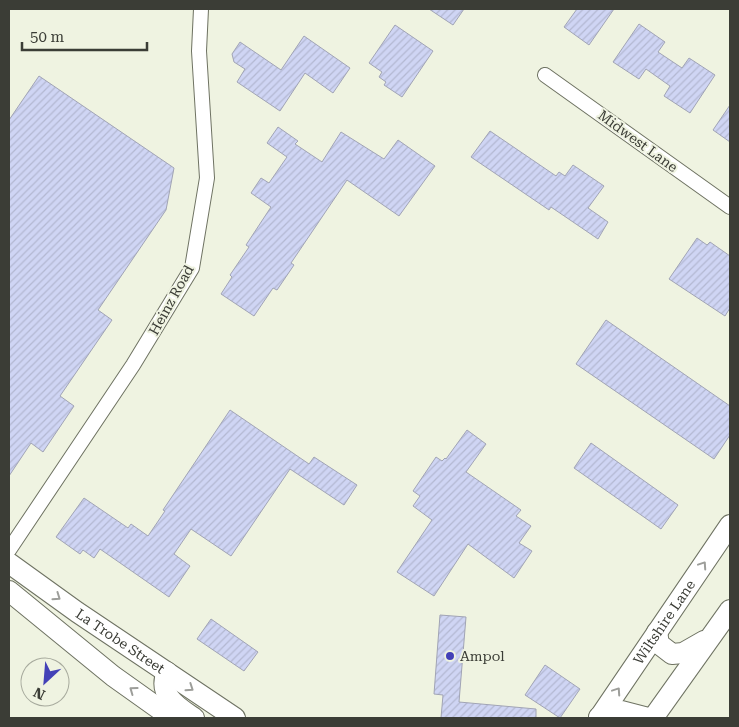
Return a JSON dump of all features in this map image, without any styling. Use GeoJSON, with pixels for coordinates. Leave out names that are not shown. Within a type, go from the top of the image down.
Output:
{"type":"FeatureCollection","features":[{"type":"Feature","properties":{"kind":"main road","name":"Wiltshire Lane"},"geometry":{"type":"LineString","coordinates":[[599,718],[730,525]]}},
{"type":"Feature","properties":{"kind":"main road","name":"La Trobe Street"},"geometry":{"type":"LineString","coordinates":[[9,563],[234,718]]}},
{"type":"Feature","properties":{"kind":"main road"},"geometry":{"type":"LineString","coordinates":[[9,578],[60,621],[90,658]]}},
{"type":"Feature","properties":{"kind":"main road","name":"La Trobe Street"},"geometry":{"type":"LineString","coordinates":[[9,591],[90,658],[172,718]]}},
{"type":"Feature","properties":{"kind":"main road"},"geometry":{"type":"LineString","coordinates":[[653,718],[730,610]]}},
{"type":"Feature","properties":{"kind":"main road"},"geometry":{"type":"LineString","coordinates":[[657,632],[657,638],[661,647],[669,653],[676,655],[694,648],[712,636]]}},
{"type":"Feature","properties":{"kind":"main road"},"geometry":{"type":"LineString","coordinates":[[167,672],[164,681],[165,693],[172,702],[194,718]]}},
{"type":"Feature","properties":{"kind":"main road"},"geometry":{"type":"LineString","coordinates":[[599,718],[621,711],[648,718]]}},
{"type":"Feature","properties":{"kind":"street","name":"Heinz Road"},"geometry":{"type":"LineString","coordinates":[[9,550],[133,365],[192,268],[207,178],[199,51],[201,9]]}},
{"type":"Feature","properties":{"kind":"street","name":"Midwest Lane"},"geometry":{"type":"LineString","coordinates":[[545,75],[730,207]]}},
{"type":"Feature","properties":{"kind":"building"},"geometry":{"type":"Polygon","coordinates":[[[429,9],[464,9],[453,25],[429,9]]]}},
{"type":"Feature","properties":{"kind":"building"},"geometry":{"type":"Polygon","coordinates":[[[577,9],[614,9],[589,45],[564,27],[577,9]]]}},
{"type":"Feature","properties":{"kind":"building"},"geometry":{"type":"Polygon","coordinates":[[[639,24],[665,42],[658,52],[682,68],[689,58],[715,75],[690,113],[664,96],[670,86],[646,69],[639,79],[613,62],[639,24]]]}},
{"type":"Feature","properties":{"kind":"building"},"geometry":{"type":"Polygon","coordinates":[[[395,25],[433,51],[402,97],[384,85],[386,82],[379,77],[382,72],[369,63],[395,25]]]}},
{"type":"Feature","properties":{"kind":"building"},"geometry":{"type":"Polygon","coordinates":[[[304,36],[350,68],[333,93],[305,73],[280,111],[237,82],[245,69],[234,62],[232,54],[240,42],[281,70],[304,36]]]}},
{"type":"Feature","properties":{"kind":"building"},"geometry":{"type":"Polygon","coordinates":[[[39,76],[174,168],[166,210],[98,310],[112,320],[60,396],[74,406],[43,452],[31,443],[9,476],[9,120],[39,76]]]}},
{"type":"Feature","properties":{"kind":"building"},"geometry":{"type":"Polygon","coordinates":[[[730,105],[730,142],[713,130],[730,105]]]}},
{"type":"Feature","properties":{"kind":"building"},"geometry":{"type":"Polygon","coordinates":[[[278,127],[298,141],[295,144],[322,162],[341,132],[384,159],[398,140],[435,166],[399,216],[347,180],[291,263],[294,265],[277,290],[273,288],[254,316],[221,294],[232,277],[230,275],[249,247],[246,245],[271,207],[251,193],[261,178],[269,183],[287,157],[267,143],[278,127]]]}},
{"type":"Feature","properties":{"kind":"building"},"geometry":{"type":"Polygon","coordinates":[[[490,131],[556,176],[559,172],[565,176],[573,165],[604,186],[588,208],[608,222],[598,239],[551,207],[549,210],[471,157],[490,131]]]}},
{"type":"Feature","properties":{"kind":"building"},"geometry":{"type":"Polygon","coordinates":[[[697,238],[707,245],[710,242],[730,256],[730,308],[725,316],[669,279],[697,238]]]}},
{"type":"Feature","properties":{"kind":"building"},"geometry":{"type":"Polygon","coordinates":[[[606,320],[730,406],[730,435],[714,459],[576,364],[606,320]]]}},
{"type":"Feature","properties":{"kind":"building"},"geometry":{"type":"Polygon","coordinates":[[[230,410],[309,464],[314,457],[357,485],[344,505],[290,469],[231,556],[191,529],[174,554],[190,566],[169,597],[100,549],[94,558],[83,550],[80,554],[56,537],[84,498],[128,528],[131,524],[148,536],[165,511],[163,510],[230,410]]]}},
{"type":"Feature","properties":{"kind":"building"},"geometry":{"type":"Polygon","coordinates":[[[467,430],[486,444],[466,472],[521,510],[516,516],[531,526],[519,543],[532,551],[514,578],[468,544],[434,596],[397,572],[432,520],[413,506],[420,496],[413,491],[436,457],[442,461],[446,459],[467,430]]]}},
{"type":"Feature","properties":{"kind":"building"},"geometry":{"type":"Polygon","coordinates":[[[591,443],[678,505],[661,529],[574,468],[591,443]]]}},
{"type":"Feature","properties":{"kind":"building"},"geometry":{"type":"Polygon","coordinates":[[[440,615],[466,617],[459,702],[536,709],[536,718],[441,718],[443,695],[434,694],[440,615]]]}},
{"type":"Feature","properties":{"kind":"building"},"geometry":{"type":"Polygon","coordinates":[[[211,619],[258,652],[244,671],[197,639],[211,619]]]}},
{"type":"Feature","properties":{"kind":"building"},"geometry":{"type":"Polygon","coordinates":[[[545,665],[580,689],[560,718],[525,695],[545,665]]]}},
{"type":"Feature","properties":{"kind":"place","name":"Ampol"},"geometry":{"type":"Point","coordinates":[450,656]}}]}
